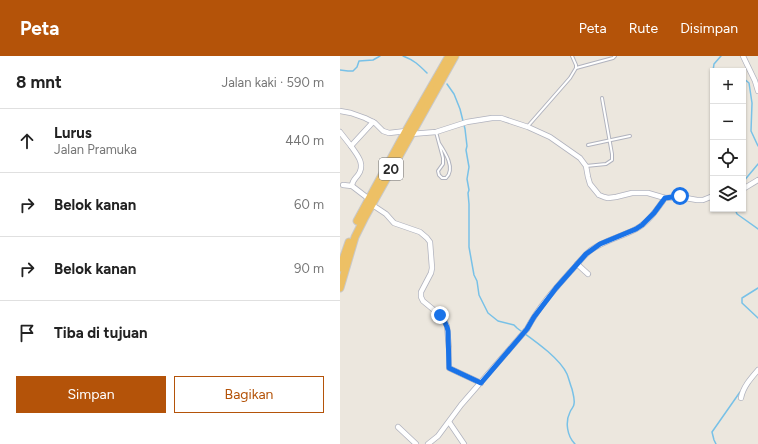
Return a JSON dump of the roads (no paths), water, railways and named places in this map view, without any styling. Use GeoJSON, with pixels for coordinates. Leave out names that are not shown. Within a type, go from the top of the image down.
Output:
{"type":"FeatureCollection","features":[{"type":"Feature","properties":{"kind":"highway","name":"20"},"geometry":{"type":"LineString","coordinates":[[409,132],[449,56]]}},
{"type":"Feature","properties":{"kind":"highway","name":"20"},"geometry":{"type":"LineString","coordinates":[[340,268],[353,231],[409,132],[455,56]]}},
{"type":"Feature","properties":{"kind":"highway","name":"20"},"geometry":{"type":"LineString","coordinates":[[340,288],[355,237],[370,201]]}},
{"type":"Feature","properties":{"kind":"street"},"geometry":{"type":"LineString","coordinates":[[743,56],[758,91]]}},
{"type":"Feature","properties":{"kind":"street"},"geometry":{"type":"LineString","coordinates":[[340,111],[358,115],[373,122],[386,132],[436,132],[466,122],[498,118],[507,120],[528,127],[550,137],[580,158],[586,166],[590,184],[599,195],[604,197],[616,197],[632,193],[648,193],[665,198],[680,196],[703,200],[710,197]]}},
{"type":"Feature","properties":{"kind":"street"},"geometry":{"type":"LineString","coordinates":[[351,146],[373,122]]}},
{"type":"Feature","properties":{"kind":"street"},"geometry":{"type":"LineString","coordinates":[[340,132],[361,162],[360,171],[352,183],[352,186]]}},
{"type":"Feature","properties":{"kind":"street"},"geometry":{"type":"LineString","coordinates":[[746,187],[758,180]]}},
{"type":"Feature","properties":{"kind":"street"},"geometry":{"type":"LineString","coordinates":[[343,185],[352,186],[386,214],[394,223],[420,232],[429,240],[431,244],[432,268],[421,292],[421,297],[440,315],[447,326],[449,368],[481,383]]}},
{"type":"Feature","properties":{"kind":"street"},"geometry":{"type":"LineString","coordinates":[[428,444],[438,436],[527,329],[534,317],[556,288],[586,254],[600,244],[642,225],[654,213],[665,198]]}},
{"type":"Feature","properties":{"kind":"street"},"geometry":{"type":"LineString","coordinates":[[577,264],[588,274]]}},
{"type":"Feature","properties":{"kind":"street"},"geometry":{"type":"LineString","coordinates":[[741,398],[745,386],[758,370]]}},
{"type":"Feature","properties":{"kind":"street"},"geometry":{"type":"LineString","coordinates":[[449,422],[464,444]]}},
{"type":"Feature","properties":{"kind":"street"},"geometry":{"type":"LineString","coordinates":[[398,428],[416,444]]}},
{"type":"Feature","properties":{"kind":"lane"},"geometry":{"type":"LineString","coordinates":[[528,127],[570,78],[576,68],[572,56]]}},
{"type":"Feature","properties":{"kind":"lane"},"geometry":{"type":"LineString","coordinates":[[576,68],[613,58],[615,56]]}},
{"type":"Feature","properties":{"kind":"lane"},"geometry":{"type":"LineString","coordinates":[[586,166],[606,164],[612,157],[602,98]]}},
{"type":"Feature","properties":{"kind":"lane"},"geometry":{"type":"LineString","coordinates":[[436,132],[443,162],[438,171],[442,178],[446,178],[450,172],[449,164],[439,143]]}},
{"type":"Feature","properties":{"kind":"lane"},"geometry":{"type":"LineString","coordinates":[[588,145],[630,136]]}},
{"type":"Feature","properties":{"kind":"waterway"},"geometry":{"type":"LineString","coordinates":[[340,70],[353,71],[357,67],[359,61],[373,60],[380,56]]}},
{"type":"Feature","properties":{"kind":"waterway"},"geometry":{"type":"LineString","coordinates":[[403,56],[416,63],[427,73]]}},
{"type":"Feature","properties":{"kind":"waterway"},"geometry":{"type":"LineString","coordinates":[[713,68],[714,64],[721,56]]}},
{"type":"Feature","properties":{"kind":"waterway"},"geometry":{"type":"LineString","coordinates":[[746,80],[749,83],[752,103],[751,131],[758,146]]}},
{"type":"Feature","properties":{"kind":"waterway"},"geometry":{"type":"LineString","coordinates":[[447,84],[454,94],[460,109],[465,129],[466,150],[469,167],[467,179],[469,190],[469,247],[479,295],[488,313],[498,321],[514,325],[552,355],[563,368],[568,376],[574,398],[574,405],[568,416],[567,424],[570,437],[575,444]]}},
{"type":"Feature","properties":{"kind":"waterway"},"geometry":{"type":"LineString","coordinates":[[746,178],[758,164]]}},
{"type":"Feature","properties":{"kind":"waterway"},"geometry":{"type":"LineString","coordinates":[[736,212],[758,229]]}},
{"type":"Feature","properties":{"kind":"waterway"},"geometry":{"type":"LineString","coordinates":[[758,288],[742,298],[742,303],[758,318]]}},
{"type":"Feature","properties":{"kind":"waterway"},"geometry":{"type":"LineString","coordinates":[[716,444],[712,432],[740,392]]}}]}
